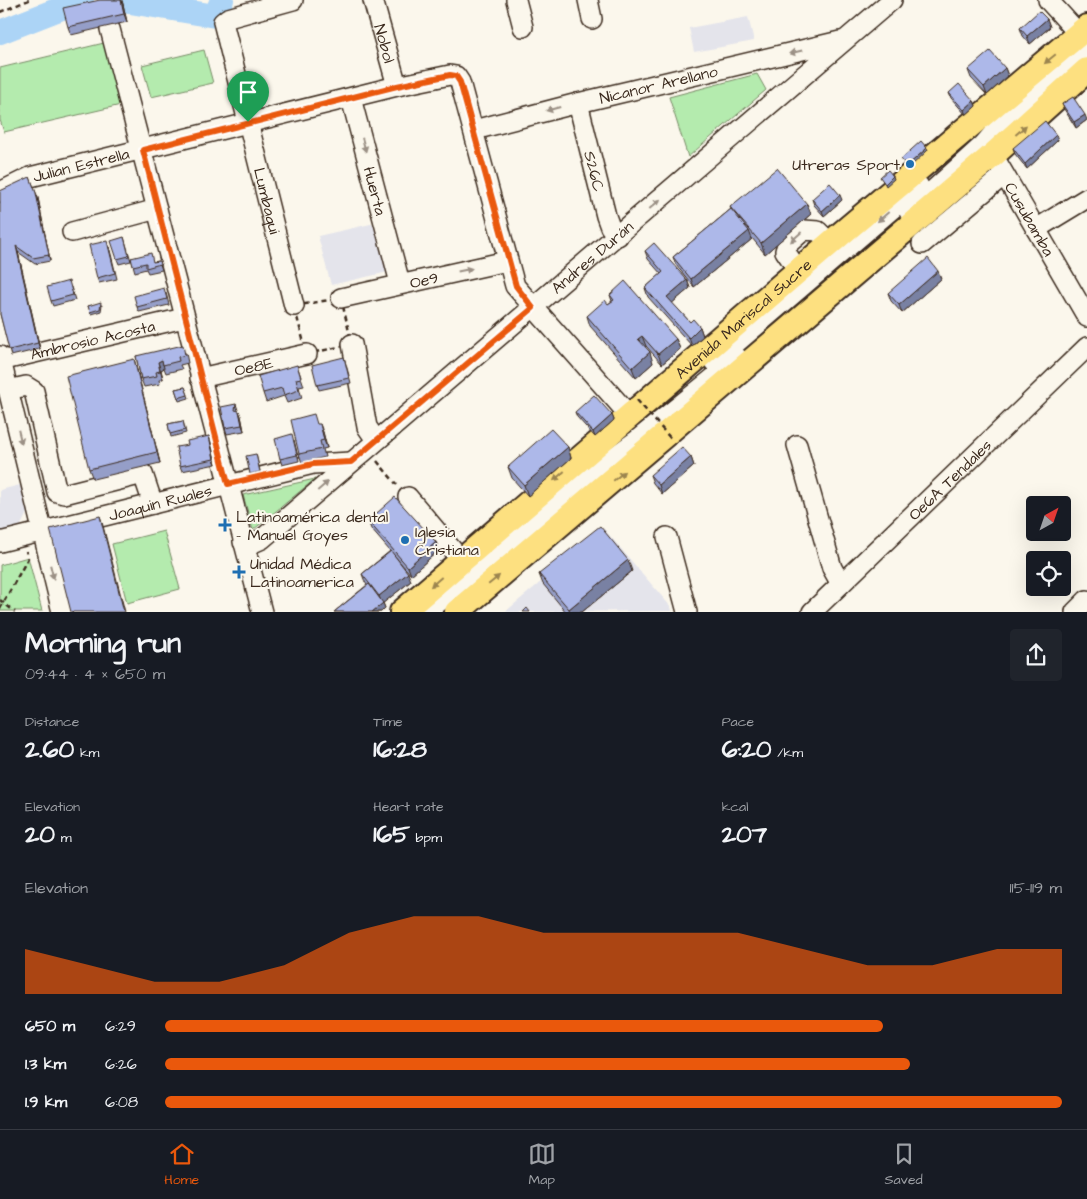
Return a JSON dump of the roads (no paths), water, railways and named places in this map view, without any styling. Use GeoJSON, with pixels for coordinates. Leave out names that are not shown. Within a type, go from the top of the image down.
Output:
{"type":"FeatureCollection","features":[{"type":"Feature","properties":{"kind":"main road","name":"Avenida Mariscal Sucre"},"geometry":{"type":"LineString","coordinates":[[402,612],[633,408],[830,243],[985,147],[1084,37]]}},
{"type":"Feature","properties":{"kind":"main road","name":"Avenida Mariscal Sucre"},"geometry":{"type":"LineString","coordinates":[[457,612],[985,147],[1087,70]]}},
{"type":"Feature","properties":{"kind":"street","name":"Lumbaqui"},"geometry":{"type":"LineString","coordinates":[[294,0],[228,18],[223,22],[294,306]]}},
{"type":"Feature","properties":{"kind":"street","name":"Nobol"},"geometry":{"type":"LineString","coordinates":[[373,0],[397,86]]}},
{"type":"Feature","properties":{"kind":"street"},"geometry":{"type":"LineString","coordinates":[[516,0],[523,27]]}},
{"type":"Feature","properties":{"kind":"street"},"geometry":{"type":"LineString","coordinates":[[588,0],[592,19]]}},
{"type":"Feature","properties":{"kind":"street","name":"Andres Durán"},"geometry":{"type":"LineString","coordinates":[[243,542],[253,543],[262,540],[371,444],[618,236],[892,0]]}},
{"type":"Feature","properties":{"kind":"street"},"geometry":{"type":"LineString","coordinates":[[922,244],[1003,122],[1084,37],[1048,0]]}},
{"type":"Feature","properties":{"kind":"street"},"geometry":{"type":"LineString","coordinates":[[110,29],[262,612]]}},
{"type":"Feature","properties":{"kind":"street","name":"Nicanor Arellano"},"geometry":{"type":"LineString","coordinates":[[474,130],[578,103],[844,40]]}},
{"type":"Feature","properties":{"kind":"street","name":"Julian Estrella"},"geometry":{"type":"LineString","coordinates":[[0,192],[30,177],[248,122],[450,75],[456,76],[460,82],[474,130]]}},
{"type":"Feature","properties":{"kind":"street","name":"Huerta"},"geometry":{"type":"LineString","coordinates":[[351,98],[400,283]]}},
{"type":"Feature","properties":{"kind":"street","name":"S26C"},"geometry":{"type":"LineString","coordinates":[[578,103],[606,216],[610,227],[618,236]]}},
{"type":"Feature","properties":{"kind":"street"},"geometry":{"type":"LineString","coordinates":[[474,130],[507,260],[516,286],[533,308],[633,408]]}},
{"type":"Feature","properties":{"kind":"street"},"geometry":{"type":"LineString","coordinates":[[427,612],[597,469],[626,436],[985,147]]}},
{"type":"Feature","properties":{"kind":"street","name":"Cusubamba"},"geometry":{"type":"LineString","coordinates":[[985,147],[1086,311]]}},
{"type":"Feature","properties":{"kind":"street"},"geometry":{"type":"LineString","coordinates":[[1036,229],[1087,198]]}},
{"type":"Feature","properties":{"kind":"street"},"geometry":{"type":"LineString","coordinates":[[72,232],[157,209]]}},
{"type":"Feature","properties":{"kind":"street","name":"Oe9"},"geometry":{"type":"LineString","coordinates":[[341,298],[507,260]]}},
{"type":"Feature","properties":{"kind":"street","name":"Ambrosio Acosta"},"geometry":{"type":"LineString","coordinates":[[0,359],[184,318]]}},
{"type":"Feature","properties":{"kind":"street"},"geometry":{"type":"LineString","coordinates":[[352,344],[371,444]]}},
{"type":"Feature","properties":{"kind":"street","name":"Oe6A Tendales"},"geometry":{"type":"LineString","coordinates":[[812,612],[1087,347]]}},
{"type":"Feature","properties":{"kind":"street","name":"Oe8E"},"geometry":{"type":"LineString","coordinates":[[200,378],[307,354]]}},
{"type":"Feature","properties":{"kind":"street"},"geometry":{"type":"LineString","coordinates":[[0,359],[62,612]]}},
{"type":"Feature","properties":{"kind":"street"},"geometry":{"type":"LineString","coordinates":[[8,390],[26,386],[34,391],[57,492],[64,494],[143,474],[154,504]]}},
{"type":"Feature","properties":{"kind":"street"},"geometry":{"type":"LineString","coordinates":[[797,446],[832,568],[841,584]]}},
{"type":"Feature","properties":{"kind":"street","name":"Joaquin Ruales"},"geometry":{"type":"LineString","coordinates":[[0,542],[313,464],[351,462]]}},
{"type":"Feature","properties":{"kind":"street"},"geometry":{"type":"LineString","coordinates":[[408,497],[461,560]]}},
{"type":"Feature","properties":{"kind":"street"},"geometry":{"type":"LineString","coordinates":[[667,538],[687,612]]}},
{"type":"Feature","properties":{"kind":"street"},"geometry":{"type":"LineString","coordinates":[[1075,612],[1087,600]]}},
{"type":"Feature","properties":{"kind":"waterway"},"geometry":{"type":"LineString","coordinates":[[0,32],[82,0]]}},
{"type":"Feature","properties":{"kind":"waterway"},"geometry":{"type":"LineString","coordinates":[[118,0],[215,16],[222,0]]}},
{"type":"Feature","properties":{"kind":"place","name":"Utreras Sport"},"geometry":{"type":"Point","coordinates":[910,164]}},
{"type":"Feature","properties":{"kind":"place","name":"Latinoamérica dental - Manuel Goyes"},"geometry":{"type":"Point","coordinates":[225,525]}},
{"type":"Feature","properties":{"kind":"place","name":"Iglesia Cristiana"},"geometry":{"type":"Point","coordinates":[405,540]}},
{"type":"Feature","properties":{"kind":"place","name":"Unidad Médica Latinoamerica"},"geometry":{"type":"Point","coordinates":[239,572]}}]}
